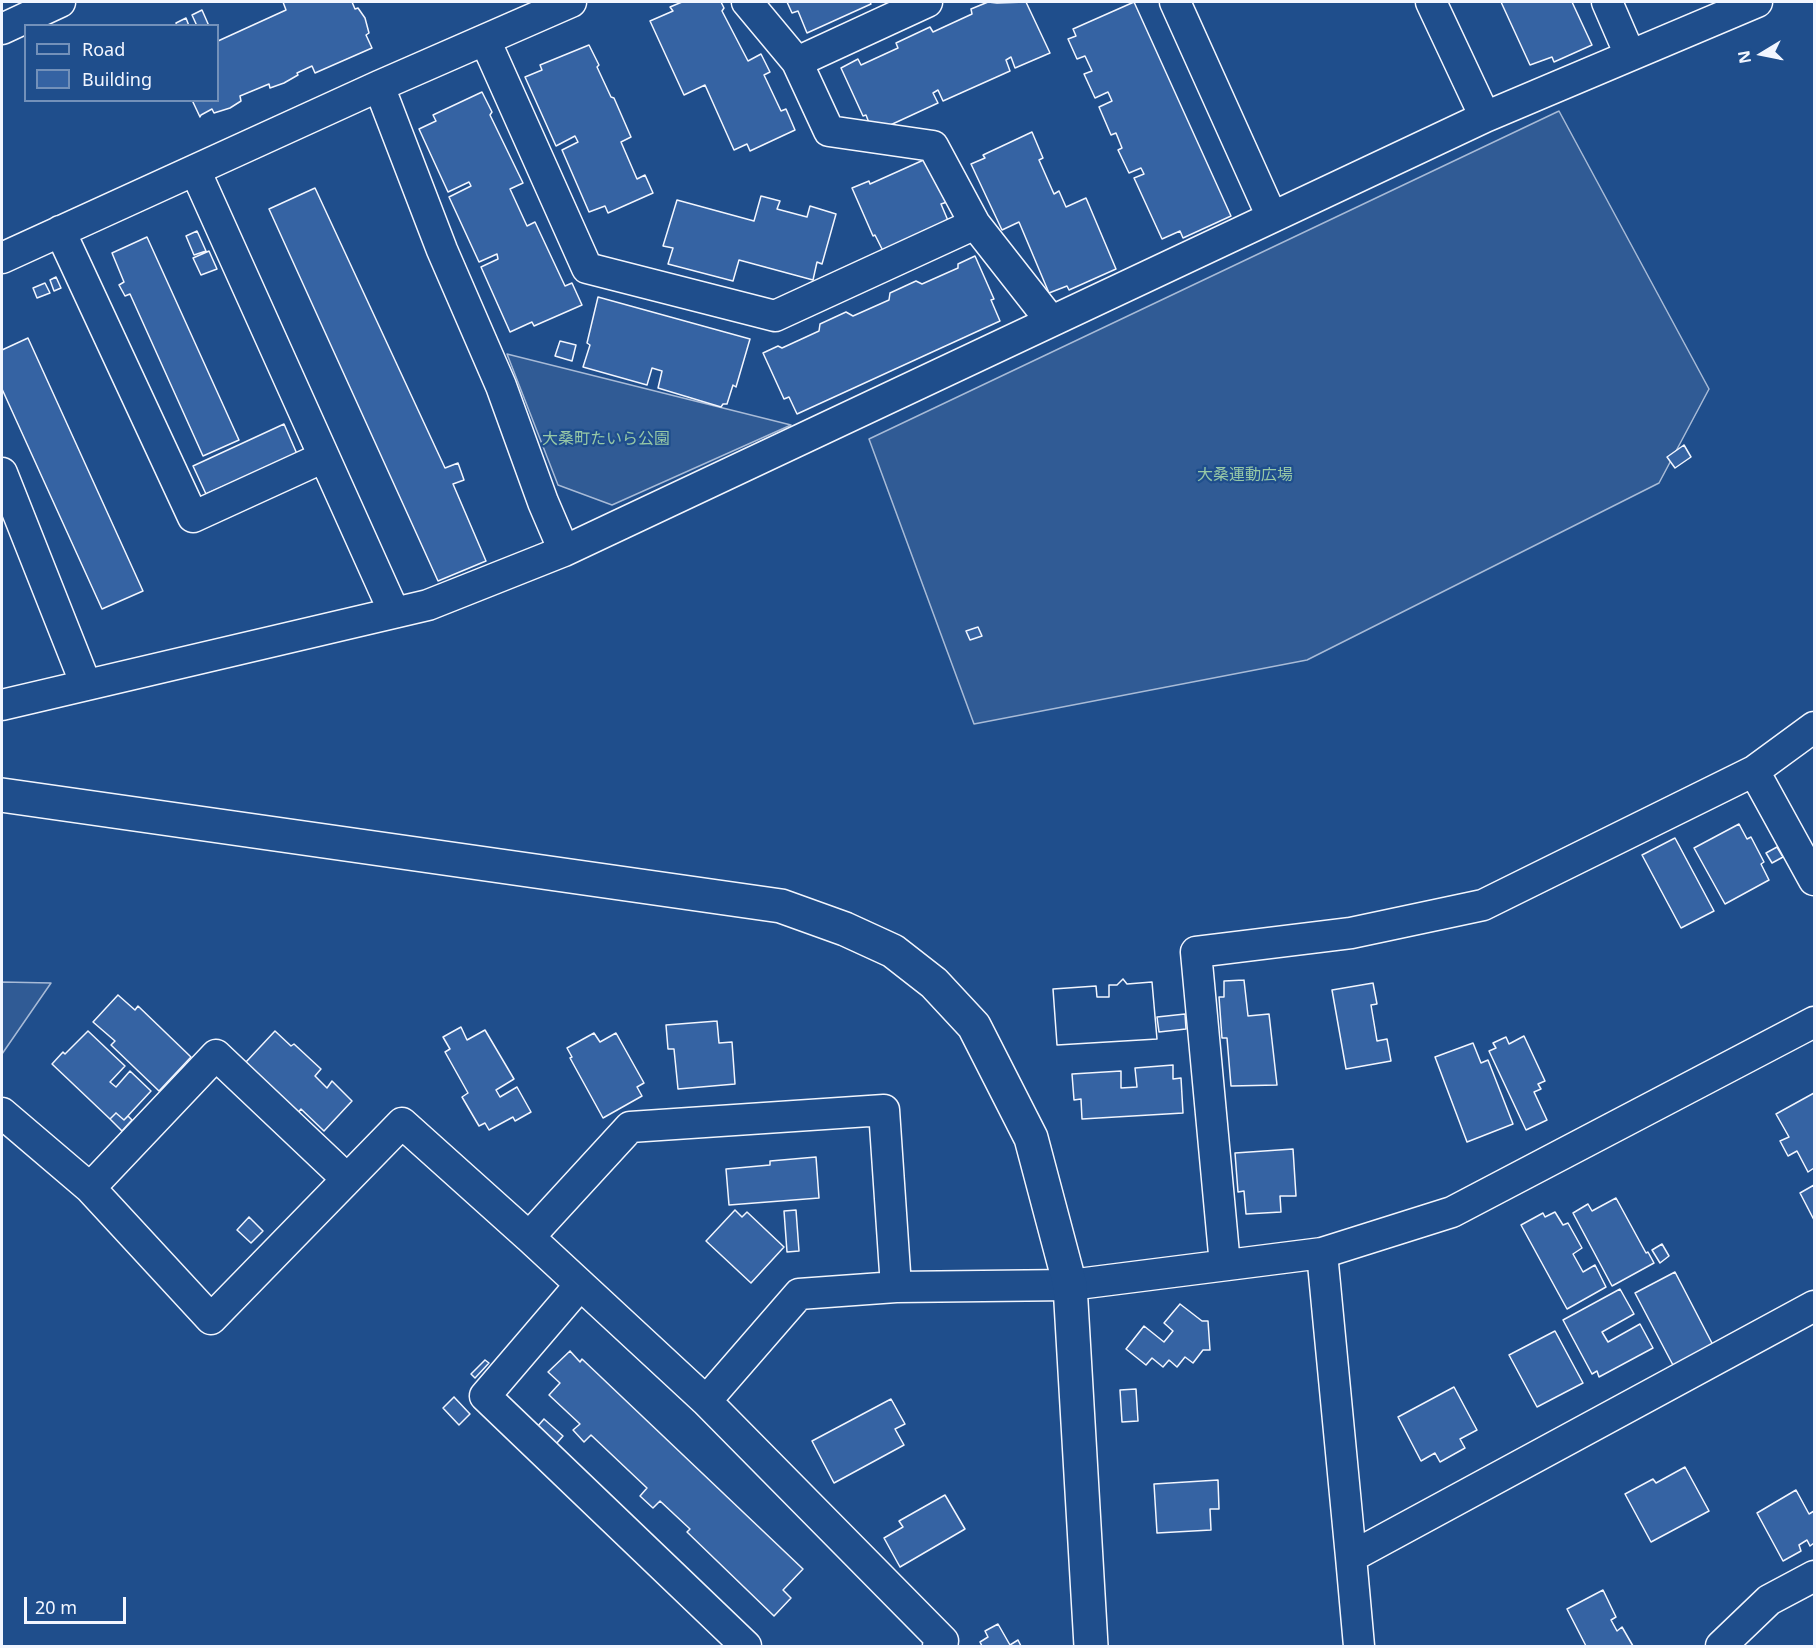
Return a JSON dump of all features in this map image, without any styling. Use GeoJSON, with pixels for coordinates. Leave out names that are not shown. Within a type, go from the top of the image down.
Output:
{"type":"FeatureCollection","features":[{"type":"Feature","properties":{"kind":"street"},"geometry":{"type":"LineString","coordinates":[[2,29],[60,2]]}},
{"type":"Feature","properties":{"kind":"street"},"geometry":{"type":"LineString","coordinates":[[2,258],[484,40],[523,11],[572,2]]}},
{"type":"Feature","properties":{"kind":"street"},"geometry":{"type":"LineString","coordinates":[[747,2],[797,62],[829,131],[933,146],[975,224],[1051,321]]}},
{"type":"Feature","properties":{"kind":"street"},"geometry":{"type":"LineString","coordinates":[[797,62],[927,2]]}},
{"type":"Feature","properties":{"kind":"street"},"geometry":{"type":"LineString","coordinates":[[1175,2],[1272,217]]}},
{"type":"Feature","properties":{"kind":"street"},"geometry":{"type":"LineString","coordinates":[[1431,2],[1485,117]]}},
{"type":"Feature","properties":{"kind":"street"},"geometry":{"type":"LineString","coordinates":[[1607,2],[1630,55]]}},
{"type":"Feature","properties":{"kind":"street"},"geometry":{"type":"LineString","coordinates":[[2,705],[428,604],[564,551],[1485,117],[1757,2]]}},
{"type":"Feature","properties":{"kind":"street"},"geometry":{"type":"LineString","coordinates":[[484,40],[587,268],[775,316],[975,224]]}},
{"type":"Feature","properties":{"kind":"street"},"geometry":{"type":"LineString","coordinates":[[378,86],[442,250],[501,386],[543,502],[564,551]]}},
{"type":"Feature","properties":{"kind":"street"},"geometry":{"type":"LineString","coordinates":[[195,170],[394,612]]}},
{"type":"Feature","properties":{"kind":"street"},"geometry":{"type":"LineString","coordinates":[[60,231],[193,517],[324,456]]}},
{"type":"Feature","properties":{"kind":"street"},"geometry":{"type":"LineString","coordinates":[[2,473],[86,685]]}},
{"type":"Feature","properties":{"kind":"street"},"geometry":{"type":"LineString","coordinates":[[1225,1265],[1196,952],[1351,933],[1483,905],[1754,771],[1815,727]]}},
{"type":"Feature","properties":{"kind":"street"},"geometry":{"type":"LineString","coordinates":[[1754,771],[1815,880]]}},
{"type":"Feature","properties":{"kind":"street"},"geometry":{"type":"LineString","coordinates":[[2,795],[781,906],[845,929],[893,951],[934,983],[974,1026],[1031,1138],[1070,1285],[1091,1647]]}},
{"type":"Feature","properties":{"kind":"street"},"geometry":{"type":"LineString","coordinates":[[706,1401],[800,1294],[896,1287],[1070,1285],[1322,1253],[1452,1212],[1815,1022]]}},
{"type":"Feature","properties":{"kind":"street"},"geometry":{"type":"LineString","coordinates":[[90,1188],[216,1055],[347,1179]]}},
{"type":"Feature","properties":{"kind":"street"},"geometry":{"type":"LineString","coordinates":[[529,1237],[630,1127],[884,1110],[896,1287]]}},
{"type":"Feature","properties":{"kind":"street"},"geometry":{"type":"LineString","coordinates":[[2,1113],[90,1188],[211,1319],[402,1122],[706,1401],[943,1641],[938,1647]]}},
{"type":"Feature","properties":{"kind":"street"},"geometry":{"type":"LineString","coordinates":[[1322,1253],[1359,1647]]}},
{"type":"Feature","properties":{"kind":"street"},"geometry":{"type":"LineString","coordinates":[[580,1285],[485,1396],[746,1647]]}},
{"type":"Feature","properties":{"kind":"street"},"geometry":{"type":"LineString","coordinates":[[1351,1557],[1815,1306]]}},
{"type":"Feature","properties":{"kind":"street"},"geometry":{"type":"LineString","coordinates":[[1721,1647],[1769,1600],[1815,1575]]}},
{"type":"Feature","properties":{"kind":"shaded area","name":"大桑運動広場"},"geometry":{"type":"Polygon","coordinates":[[[1559,111],[1709,389],[1659,483],[1307,660],[974,724],[869,439],[1559,111]]]}},
{"type":"Feature","properties":{"kind":"shaded area","name":"大桑町たいら公園"},"geometry":{"type":"Polygon","coordinates":[[[507,354],[791,425],[612,505],[558,485],[507,354]]]}},
{"type":"Feature","properties":{"kind":"shaded area"},"geometry":{"type":"Polygon","coordinates":[[[2,982],[51,983],[2,1054],[2,982]]]}},
{"type":"Feature","properties":{"kind":"building"},"geometry":{"type":"Polygon","coordinates":[[[283,2],[352,2],[355,9],[358,8],[365,18],[369,33],[366,35],[372,48],[315,73],[312,66],[297,73],[298,75],[284,83],[270,88],[269,84],[240,96],[241,101],[230,108],[214,113],[212,109],[200,117],[193,102],[219,102],[219,41],[286,10],[283,2]]]}},
{"type":"Feature","properties":{"kind":"building"},"geometry":{"type":"Polygon","coordinates":[[[682,2],[721,2],[724,8],[722,11],[748,61],[761,54],[770,72],[764,75],[781,111],[786,109],[795,130],[750,151],[747,144],[734,150],[705,85],[684,95],[650,21],[673,11],[670,7],[682,2]]]}},
{"type":"Feature","properties":{"kind":"building"},"geometry":{"type":"Polygon","coordinates":[[[787,2],[870,2],[871,4],[807,33],[798,11],[792,13],[787,2]]]}},
{"type":"Feature","properties":{"kind":"building"},"geometry":{"type":"Polygon","coordinates":[[[988,2],[1026,2],[1050,53],[1015,68],[1011,57],[1006,60],[1010,71],[943,101],[938,90],[933,93],[938,103],[873,133],[841,68],[858,59],[861,65],[898,48],[896,43],[930,27],[933,32],[972,14],[971,9],[988,2]]]}},
{"type":"Feature","properties":{"kind":"building"},"geometry":{"type":"Polygon","coordinates":[[[1134,2],[1231,216],[1183,238],[1180,231],[1162,239],[1134,178],[1144,174],[1141,168],[1129,173],[1118,150],[1122,148],[1116,133],[1111,135],[1099,107],[1112,101],[1108,92],[1095,98],[1084,74],[1092,71],[1085,56],[1077,59],[1068,39],[1076,36],[1073,29],[1134,2]]]}},
{"type":"Feature","properties":{"kind":"building"},"geometry":{"type":"Polygon","coordinates":[[[1501,2],[1572,2],[1592,45],[1554,62],[1552,57],[1530,65],[1501,2]]]}},
{"type":"Feature","properties":{"kind":"building"},"geometry":{"type":"Polygon","coordinates":[[[202,10],[208,24],[196,24],[192,15],[202,10]]]}},
{"type":"Feature","properties":{"kind":"building"},"geometry":{"type":"Polygon","coordinates":[[[186,18],[188,24],[176,24],[186,18]]]}},
{"type":"Feature","properties":{"kind":"building"},"geometry":{"type":"Polygon","coordinates":[[[589,45],[599,65],[597,67],[631,137],[621,142],[637,179],[645,175],[653,193],[608,213],[605,206],[589,212],[562,150],[578,142],[575,136],[556,146],[525,77],[542,70],[540,65],[589,45]]]}},
{"type":"Feature","properties":{"kind":"building"},"geometry":{"type":"Polygon","coordinates":[[[482,92],[492,112],[490,115],[523,183],[510,189],[527,226],[535,222],[565,286],[572,283],[582,305],[534,326],[532,322],[510,332],[481,267],[498,259],[497,254],[479,262],[449,197],[471,186],[469,182],[448,192],[419,129],[436,121],[433,115],[482,92]]]}},
{"type":"Feature","properties":{"kind":"building"},"geometry":{"type":"Polygon","coordinates":[[[1032,132],[1043,158],[1039,160],[1054,194],[1059,191],[1066,207],[1086,198],[1116,269],[1069,290],[1067,286],[1049,293],[1019,222],[1002,230],[971,164],[985,158],[983,155],[1032,132]]]}},
{"type":"Feature","properties":{"kind":"building"},"geometry":{"type":"Polygon","coordinates":[[[928,158],[947,202],[941,204],[949,223],[884,253],[875,235],[873,236],[852,188],[869,181],[870,184],[928,158]]]}},
{"type":"Feature","properties":{"kind":"building"},"geometry":{"type":"Polygon","coordinates":[[[315,188],[445,468],[458,463],[464,480],[453,484],[486,561],[438,581],[269,209],[315,188]]]}},
{"type":"Feature","properties":{"kind":"building"},"geometry":{"type":"Polygon","coordinates":[[[761,196],[780,201],[777,209],[807,217],[810,206],[836,214],[822,264],[817,262],[813,280],[739,260],[733,281],[668,264],[673,248],[663,246],[677,200],[754,221],[761,196]]]}},
{"type":"Feature","properties":{"kind":"building"},"geometry":{"type":"Polygon","coordinates":[[[197,231],[206,251],[194,255],[186,236],[197,231]]]}},
{"type":"Feature","properties":{"kind":"building"},"geometry":{"type":"Polygon","coordinates":[[[147,237],[239,440],[203,456],[130,294],[125,296],[119,285],[124,282],[112,253],[147,237]]]}},
{"type":"Feature","properties":{"kind":"building"},"geometry":{"type":"Polygon","coordinates":[[[209,251],[217,269],[201,275],[193,258],[209,251]]]}},
{"type":"Feature","properties":{"kind":"building"},"geometry":{"type":"Polygon","coordinates":[[[975,256],[994,299],[991,300],[1000,321],[797,414],[789,397],[784,399],[763,353],[778,346],[782,348],[819,331],[820,324],[846,312],[853,316],[889,300],[890,293],[916,281],[922,284],[958,268],[958,264],[975,256]]]}},
{"type":"Feature","properties":{"kind":"building"},"geometry":{"type":"Polygon","coordinates":[[[56,277],[61,288],[54,291],[50,280],[56,277]]]}},
{"type":"Feature","properties":{"kind":"building"},"geometry":{"type":"Polygon","coordinates":[[[45,283],[50,293],[37,298],[33,288],[45,283]]]}},
{"type":"Feature","properties":{"kind":"building"},"geometry":{"type":"Polygon","coordinates":[[[598,297],[750,339],[736,387],[733,385],[727,404],[721,407],[658,388],[662,371],[652,368],[647,385],[583,367],[590,345],[587,343],[598,297]]]}},
{"type":"Feature","properties":{"kind":"building"},"geometry":{"type":"Polygon","coordinates":[[[28,338],[143,591],[102,609],[2,389],[2,350],[28,338]]]}},
{"type":"Feature","properties":{"kind":"building"},"geometry":{"type":"Polygon","coordinates":[[[560,341],[576,345],[572,361],[555,356],[560,341]]]}},
{"type":"Feature","properties":{"kind":"building"},"geometry":{"type":"Polygon","coordinates":[[[284,424],[297,454],[206,494],[193,466],[284,424]]]}},
{"type":"Feature","properties":{"kind":"building"},"geometry":{"type":"Polygon","coordinates":[[[1684,445],[1691,457],[1675,468],[1667,457],[1684,445]]]}},
{"type":"Feature","properties":{"kind":"building"},"geometry":{"type":"Polygon","coordinates":[[[978,627],[982,636],[970,640],[966,631],[978,627]]]}},
{"type":"Feature","properties":{"kind":"building"},"geometry":{"type":"Polygon","coordinates":[[[1739,824],[1747,839],[1751,837],[1764,862],[1761,864],[1769,880],[1725,904],[1694,848],[1739,824]]]}},
{"type":"Feature","properties":{"kind":"building"},"geometry":{"type":"Polygon","coordinates":[[[1675,838],[1714,911],[1681,928],[1642,855],[1675,838]]]}},
{"type":"Feature","properties":{"kind":"building"},"geometry":{"type":"Polygon","coordinates":[[[1777,847],[1783,857],[1772,863],[1766,853],[1777,847]]]}},
{"type":"Feature","properties":{"kind":"building"},"geometry":{"type":"Polygon","coordinates":[[[1123,979],[1127,984],[1152,982],[1157,1039],[1057,1045],[1053,989],[1096,986],[1097,997],[1109,997],[1109,985],[1117,985],[1123,979]]]}},
{"type":"Feature","properties":{"kind":"building"},"geometry":{"type":"Polygon","coordinates":[[[1123,979],[1127,984],[1152,982],[1157,1039],[1057,1045],[1053,989],[1096,986],[1097,997],[1109,997],[1109,985],[1117,985],[1123,979]]]}},
{"type":"Feature","properties":{"kind":"building"},"geometry":{"type":"Polygon","coordinates":[[[1244,980],[1248,1016],[1269,1014],[1277,1085],[1231,1086],[1227,1038],[1222,1038],[1219,997],[1224,997],[1224,981],[1244,980]]]}},
{"type":"Feature","properties":{"kind":"building"},"geometry":{"type":"Polygon","coordinates":[[[1373,983],[1377,1004],[1371,1005],[1377,1041],[1387,1039],[1391,1061],[1346,1069],[1332,990],[1373,983]]]}},
{"type":"Feature","properties":{"kind":"building"},"geometry":{"type":"Polygon","coordinates":[[[118,995],[135,1010],[138,1006],[191,1057],[159,1091],[111,1045],[115,1041],[93,1022],[118,995]]]}},
{"type":"Feature","properties":{"kind":"building"},"geometry":{"type":"Polygon","coordinates":[[[1185,1014],[1186,1029],[1159,1032],[1157,1017],[1185,1014]]]}},
{"type":"Feature","properties":{"kind":"building"},"geometry":{"type":"Polygon","coordinates":[[[717,1021],[719,1043],[732,1042],[735,1084],[678,1089],[674,1049],[668,1049],[666,1025],[717,1021]]]}},
{"type":"Feature","properties":{"kind":"building"},"geometry":{"type":"Polygon","coordinates":[[[461,1027],[467,1040],[485,1030],[514,1079],[496,1090],[500,1097],[517,1087],[531,1112],[515,1121],[513,1117],[489,1130],[485,1123],[479,1126],[462,1097],[468,1093],[445,1052],[450,1049],[443,1037],[461,1027]]]}},
{"type":"Feature","properties":{"kind":"building"},"geometry":{"type":"Polygon","coordinates":[[[88,1031],[125,1066],[110,1082],[116,1087],[130,1071],[151,1091],[124,1120],[116,1113],[110,1119],[52,1064],[88,1031]]]}},
{"type":"Feature","properties":{"kind":"building"},"geometry":{"type":"Polygon","coordinates":[[[275,1031],[291,1046],[294,1044],[321,1069],[315,1076],[327,1088],[332,1081],[352,1101],[324,1131],[301,1109],[298,1113],[280,1095],[277,1097],[246,1062],[275,1031]]]}},
{"type":"Feature","properties":{"kind":"building"},"geometry":{"type":"Polygon","coordinates":[[[594,1033],[600,1042],[616,1033],[644,1083],[637,1087],[642,1096],[603,1118],[570,1058],[572,1057],[567,1048],[594,1033]]]}},
{"type":"Feature","properties":{"kind":"building"},"geometry":{"type":"Polygon","coordinates":[[[1524,1036],[1545,1081],[1538,1084],[1541,1089],[1534,1092],[1547,1120],[1526,1130],[1489,1051],[1496,1048],[1493,1043],[1506,1037],[1509,1044],[1524,1036]]]}},
{"type":"Feature","properties":{"kind":"building"},"geometry":{"type":"Polygon","coordinates":[[[1473,1043],[1481,1063],[1488,1060],[1513,1124],[1467,1142],[1435,1057],[1473,1043]]]}},
{"type":"Feature","properties":{"kind":"building"},"geometry":{"type":"Polygon","coordinates":[[[1173,1065],[1173,1079],[1181,1078],[1183,1113],[1082,1119],[1081,1099],[1074,1100],[1072,1074],[1121,1071],[1121,1088],[1137,1087],[1135,1068],[1173,1065]]]}},
{"type":"Feature","properties":{"kind":"building"},"geometry":{"type":"Polygon","coordinates":[[[1814,1093],[1814,1168],[1808,1172],[1797,1151],[1788,1156],[1780,1141],[1789,1137],[1776,1114],[1814,1093]]]}},
{"type":"Feature","properties":{"kind":"building"},"geometry":{"type":"Polygon","coordinates":[[[116,1113],[124,1120],[128,1116],[132,1120],[122,1131],[110,1119],[116,1113]]]}},
{"type":"Feature","properties":{"kind":"building"},"geometry":{"type":"Polygon","coordinates":[[[1293,1149],[1296,1196],[1280,1196],[1281,1212],[1246,1214],[1244,1191],[1238,1192],[1235,1153],[1293,1149]]]}},
{"type":"Feature","properties":{"kind":"building"},"geometry":{"type":"Polygon","coordinates":[[[816,1157],[819,1198],[729,1205],[726,1169],[770,1165],[770,1161],[816,1157]]]}},
{"type":"Feature","properties":{"kind":"building"},"geometry":{"type":"Polygon","coordinates":[[[1814,1185],[1814,1220],[1800,1193],[1814,1185]]]}},
{"type":"Feature","properties":{"kind":"building"},"geometry":{"type":"Polygon","coordinates":[[[1616,1198],[1646,1253],[1648,1252],[1654,1263],[1612,1286],[1573,1213],[1588,1204],[1592,1211],[1616,1198]]]}},
{"type":"Feature","properties":{"kind":"building"},"geometry":{"type":"Polygon","coordinates":[[[735,1210],[742,1217],[747,1212],[784,1247],[751,1283],[706,1241],[735,1210]]]}},
{"type":"Feature","properties":{"kind":"building"},"geometry":{"type":"Polygon","coordinates":[[[796,1210],[799,1251],[787,1252],[784,1211],[796,1210]]]}},
{"type":"Feature","properties":{"kind":"building"},"geometry":{"type":"Polygon","coordinates":[[[1555,1212],[1563,1225],[1568,1223],[1582,1248],[1573,1254],[1583,1272],[1595,1265],[1606,1287],[1567,1309],[1521,1225],[1543,1213],[1545,1217],[1555,1212]]]}},
{"type":"Feature","properties":{"kind":"building"},"geometry":{"type":"Polygon","coordinates":[[[249,1217],[263,1231],[251,1243],[237,1230],[249,1217]]]}},
{"type":"Feature","properties":{"kind":"building"},"geometry":{"type":"Polygon","coordinates":[[[1662,1244],[1669,1256],[1660,1263],[1652,1250],[1662,1244]]]}},
{"type":"Feature","properties":{"kind":"building"},"geometry":{"type":"Polygon","coordinates":[[[1675,1272],[1714,1347],[1674,1367],[1635,1293],[1675,1272]]]}},
{"type":"Feature","properties":{"kind":"building"},"geometry":{"type":"Polygon","coordinates":[[[1620,1289],[1634,1314],[1602,1332],[1608,1342],[1640,1324],[1653,1348],[1599,1377],[1597,1371],[1592,1374],[1563,1320],[1620,1289]]]}},
{"type":"Feature","properties":{"kind":"building"},"geometry":{"type":"Polygon","coordinates":[[[1180,1304],[1202,1321],[1208,1321],[1210,1350],[1203,1350],[1193,1363],[1185,1357],[1177,1367],[1169,1360],[1163,1367],[1152,1358],[1146,1365],[1126,1349],[1144,1326],[1164,1342],[1173,1331],[1164,1323],[1180,1304]]]}},
{"type":"Feature","properties":{"kind":"building"},"geometry":{"type":"Polygon","coordinates":[[[1555,1331],[1583,1383],[1537,1407],[1509,1355],[1555,1331]]]}},
{"type":"Feature","properties":{"kind":"building"},"geometry":{"type":"Polygon","coordinates":[[[570,1351],[580,1362],[582,1359],[803,1569],[783,1590],[791,1598],[774,1616],[687,1532],[690,1529],[660,1501],[653,1508],[640,1496],[647,1488],[591,1435],[584,1442],[573,1430],[580,1424],[549,1395],[560,1383],[548,1372],[570,1351]]]}},
{"type":"Feature","properties":{"kind":"building"},"geometry":{"type":"Polygon","coordinates":[[[485,1360],[489,1363],[475,1378],[471,1374],[485,1360]]]}},
{"type":"Feature","properties":{"kind":"building"},"geometry":{"type":"Polygon","coordinates":[[[1454,1387],[1477,1430],[1460,1439],[1465,1448],[1440,1462],[1435,1453],[1421,1461],[1398,1417],[1454,1387]]]}},
{"type":"Feature","properties":{"kind":"building"},"geometry":{"type":"Polygon","coordinates":[[[1136,1389],[1138,1421],[1122,1422],[1120,1390],[1136,1389]]]}},
{"type":"Feature","properties":{"kind":"building"},"geometry":{"type":"Polygon","coordinates":[[[454,1397],[470,1414],[459,1425],[443,1408],[454,1397]]]}},
{"type":"Feature","properties":{"kind":"building"},"geometry":{"type":"Polygon","coordinates":[[[891,1399],[905,1424],[895,1429],[904,1445],[834,1483],[812,1441],[891,1399]]]}},
{"type":"Feature","properties":{"kind":"building"},"geometry":{"type":"Polygon","coordinates":[[[544,1419],[563,1436],[556,1444],[537,1427],[544,1419]]]}},
{"type":"Feature","properties":{"kind":"building"},"geometry":{"type":"Polygon","coordinates":[[[1685,1467],[1709,1511],[1651,1542],[1625,1494],[1653,1479],[1656,1483],[1685,1467]]]}},
{"type":"Feature","properties":{"kind":"building"},"geometry":{"type":"Polygon","coordinates":[[[1218,1480],[1219,1509],[1210,1509],[1211,1530],[1157,1533],[1154,1484],[1218,1480]]]}},
{"type":"Feature","properties":{"kind":"building"},"geometry":{"type":"Polygon","coordinates":[[[1796,1490],[1809,1514],[1814,1511],[1814,1543],[1810,1546],[1807,1540],[1799,1545],[1801,1551],[1783,1561],[1757,1513],[1796,1490]]]}},
{"type":"Feature","properties":{"kind":"building"},"geometry":{"type":"Polygon","coordinates":[[[945,1495],[965,1529],[900,1567],[884,1538],[903,1527],[899,1521],[945,1495]]]}},
{"type":"Feature","properties":{"kind":"building"},"geometry":{"type":"Polygon","coordinates":[[[1603,1590],[1616,1617],[1611,1620],[1617,1631],[1622,1627],[1633,1646],[1586,1646],[1567,1609],[1603,1590]]]}},
{"type":"Feature","properties":{"kind":"building"},"geometry":{"type":"Polygon","coordinates":[[[998,1624],[1010,1645],[1018,1640],[1021,1646],[982,1646],[980,1642],[988,1637],[985,1631],[998,1624]]]}}]}
